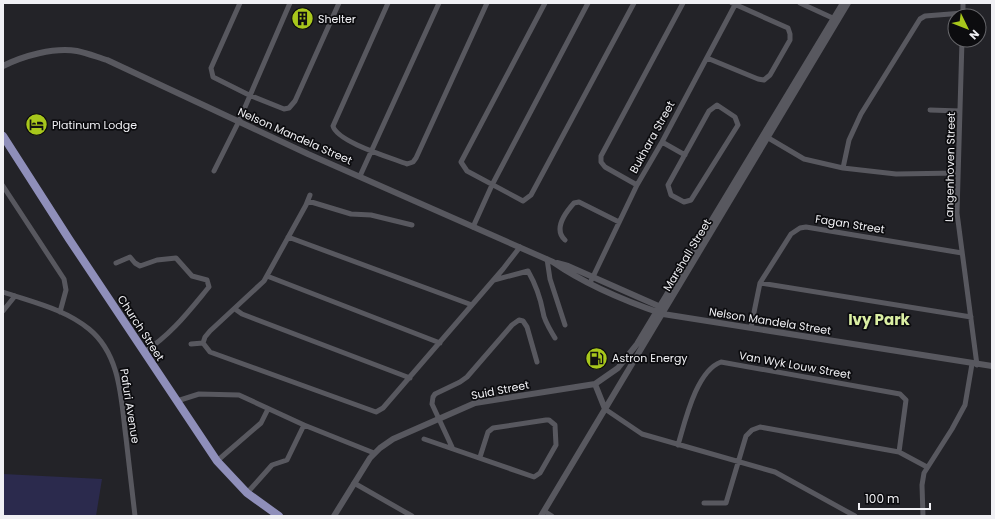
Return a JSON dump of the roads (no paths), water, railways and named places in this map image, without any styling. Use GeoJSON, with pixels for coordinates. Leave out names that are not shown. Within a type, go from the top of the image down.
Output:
{"type":"FeatureCollection","features":[{"type":"Feature","properties":{"kind":"main road","name":"Church Street"},"geometry":{"type":"LineString","coordinates":[[3,136],[217,461],[247,493],[278,516]]}},
{"type":"Feature","properties":{"kind":"street"},"geometry":{"type":"LineString","coordinates":[[240,3],[210,71],[213,77],[249,95],[284,109],[292,105],[339,3]]}},
{"type":"Feature","properties":{"kind":"street"},"geometry":{"type":"LineString","coordinates":[[214,171],[239,121],[290,3]]}},
{"type":"Feature","properties":{"kind":"street"},"geometry":{"type":"LineString","coordinates":[[388,3],[333,126],[340,135],[372,151],[407,164],[413,162],[416,158],[487,3]]}},
{"type":"Feature","properties":{"kind":"street"},"geometry":{"type":"LineString","coordinates":[[360,176],[439,3]]}},
{"type":"Feature","properties":{"kind":"street"},"geometry":{"type":"LineString","coordinates":[[545,3],[461,162],[468,171],[518,200],[523,201],[531,195],[634,3]]}},
{"type":"Feature","properties":{"kind":"street"},"geometry":{"type":"LineString","coordinates":[[473,227],[492,185],[588,3]]}},
{"type":"Feature","properties":{"kind":"street"},"geometry":{"type":"LineString","coordinates":[[636,185],[605,167],[601,162],[601,156],[683,3]]}},
{"type":"Feature","properties":{"kind":"street"},"geometry":{"type":"LineString","coordinates":[[800,3],[836,19]]}},
{"type":"Feature","properties":{"kind":"street","name":"Marshall Street"},"geometry":{"type":"LineString","coordinates":[[836,19],[842,3]]}},
{"type":"Feature","properties":{"kind":"street","name":"Marshall Street"},"geometry":{"type":"LineString","coordinates":[[542,513],[664,312],[836,19],[848,3]]}},
{"type":"Feature","properties":{"kind":"street"},"geometry":{"type":"LineString","coordinates":[[707,58],[761,80],[770,75],[790,40],[788,28],[735,4]]}},
{"type":"Feature","properties":{"kind":"street","name":"Bukhara Street"},"geometry":{"type":"LineString","coordinates":[[592,280],[636,185],[662,142],[735,4]]}},
{"type":"Feature","properties":{"kind":"street"},"geometry":{"type":"LineString","coordinates":[[843,168],[851,136],[861,114],[920,19],[924,16],[947,15]]}},
{"type":"Feature","properties":{"kind":"street","name":"Langenhoven Street"},"geometry":{"type":"LineString","coordinates":[[923,516],[922,485],[927,467],[952,429],[964,405],[978,365],[957,213],[962,48]]}},
{"type":"Feature","properties":{"kind":"street","name":"Nelson Mandela Street"},"geometry":{"type":"LineString","coordinates":[[3,66],[24,58],[65,50],[89,54],[107,60],[617,292],[672,315],[992,367]]}},
{"type":"Feature","properties":{"kind":"street","name":"Nelson Mandela Street"},"geometry":{"type":"LineString","coordinates":[[3,71],[24,58]]}},
{"type":"Feature","properties":{"kind":"street"},"geometry":{"type":"LineString","coordinates":[[717,105],[737,119],[738,125],[691,200],[686,203],[671,195],[668,185],[685,155],[711,108],[717,105]]}},
{"type":"Feature","properties":{"kind":"street"},"geometry":{"type":"LineString","coordinates":[[930,110],[960,111]]}},
{"type":"Feature","properties":{"kind":"street"},"geometry":{"type":"LineString","coordinates":[[766,136],[804,159],[843,168],[896,174],[958,173]]}},
{"type":"Feature","properties":{"kind":"street","name":"Marshall Street"},"geometry":{"type":"LineString","coordinates":[[658,309],[766,136]]}},
{"type":"Feature","properties":{"kind":"street"},"geometry":{"type":"LineString","coordinates":[[662,142],[685,155]]}},
{"type":"Feature","properties":{"kind":"street"},"geometry":{"type":"LineString","coordinates":[[3,186],[64,279],[66,290],[60,312]]}},
{"type":"Feature","properties":{"kind":"street"},"geometry":{"type":"LineString","coordinates":[[412,225],[372,215],[351,214],[309,198],[267,276],[260,285],[204,337],[203,343],[210,352],[372,412],[380,411],[440,343],[520,247]]}},
{"type":"Feature","properties":{"kind":"street"},"geometry":{"type":"LineString","coordinates":[[565,240],[560,234],[559,229],[561,222],[574,202],[579,202],[619,222]]}},
{"type":"Feature","properties":{"kind":"street","name":"Fagan Street"},"geometry":{"type":"LineString","coordinates":[[751,328],[760,284],[791,234],[800,228],[806,227],[962,253]]}},
{"type":"Feature","properties":{"kind":"street"},"geometry":{"type":"LineString","coordinates":[[288,237],[472,305]]}},
{"type":"Feature","properties":{"kind":"street"},"geometry":{"type":"LineString","coordinates":[[116,263],[130,258],[134,263],[140,266],[157,260],[176,258],[192,276],[207,280],[209,287],[180,322],[159,342],[144,352]]}},
{"type":"Feature","properties":{"kind":"street"},"geometry":{"type":"LineString","coordinates":[[550,261],[550,279],[565,325]]}},
{"type":"Feature","properties":{"kind":"street"},"geometry":{"type":"LineString","coordinates":[[493,280],[528,271],[543,306],[543,313],[555,338]]}},
{"type":"Feature","properties":{"kind":"street"},"geometry":{"type":"LineString","coordinates":[[267,276],[440,343]]}},
{"type":"Feature","properties":{"kind":"street"},"geometry":{"type":"LineString","coordinates":[[760,284],[971,318]]}},
{"type":"Feature","properties":{"kind":"street","name":"Pafuri Avenue"},"geometry":{"type":"LineString","coordinates":[[3,292],[60,312],[88,328],[104,346],[111,359],[118,378],[135,516]]}},
{"type":"Feature","properties":{"kind":"street"},"geometry":{"type":"LineString","coordinates":[[3,311],[16,296]]}},
{"type":"Feature","properties":{"kind":"street"},"geometry":{"type":"LineString","coordinates":[[235,309],[242,314],[410,378]]}},
{"type":"Feature","properties":{"kind":"street","name":"Suid Street"},"geometry":{"type":"LineString","coordinates":[[334,516],[374,453],[393,439],[475,403],[595,384],[618,368],[630,355],[658,309]]}},
{"type":"Feature","properties":{"kind":"street"},"geometry":{"type":"LineString","coordinates":[[452,447],[432,404],[435,394],[467,377],[516,322],[523,321],[525,324],[537,362]]}},
{"type":"Feature","properties":{"kind":"street"},"geometry":{"type":"LineString","coordinates":[[190,344],[203,343]]}},
{"type":"Feature","properties":{"kind":"street","name":"Van Wyk Louw Street"},"geometry":{"type":"LineString","coordinates":[[678,445],[694,397],[709,370],[721,362],[900,394],[906,400],[899,452]]}},
{"type":"Feature","properties":{"kind":"street"},"geometry":{"type":"LineString","coordinates":[[595,384],[605,409],[638,432],[678,445],[739,460],[775,472],[855,516]]}},
{"type":"Feature","properties":{"kind":"street"},"geometry":{"type":"LineString","coordinates":[[177,402],[199,394],[239,395],[304,425],[374,453]]}},
{"type":"Feature","properties":{"kind":"street"},"geometry":{"type":"LineString","coordinates":[[217,461],[261,423],[268,408]]}},
{"type":"Feature","properties":{"kind":"street"},"geometry":{"type":"LineString","coordinates":[[424,439],[452,447],[528,476],[538,476],[557,443],[555,425],[549,420],[546,420],[493,428],[488,432],[480,457]]}},
{"type":"Feature","properties":{"kind":"street"},"geometry":{"type":"LineString","coordinates":[[247,493],[272,465],[287,460],[304,425]]}},
{"type":"Feature","properties":{"kind":"street"},"geometry":{"type":"LineString","coordinates":[[704,503],[726,503],[746,436],[752,430],[760,427],[899,452],[927,467]]}},
{"type":"Feature","properties":{"kind":"street"},"geometry":{"type":"LineString","coordinates":[[354,483],[412,516]]}},
{"type":"Feature","properties":{"kind":"street"},"geometry":{"type":"LineString","coordinates":[[542,513],[552,516]]}},
{"type":"Feature","properties":{"kind":"place","name":"Shelter"},"geometry":{"type":"Point","coordinates":[302,19]}},
{"type":"Feature","properties":{"kind":"place","name":"Platinum Lodge"},"geometry":{"type":"Point","coordinates":[36,125]}},
{"type":"Feature","properties":{"kind":"place","name":"Astron Energy"},"geometry":{"type":"Point","coordinates":[596,358]}},
{"type":"Feature","properties":{"kind":"district","name":"Ivy Park"},"geometry":{"type":"Point","coordinates":[879,319]}}]}
